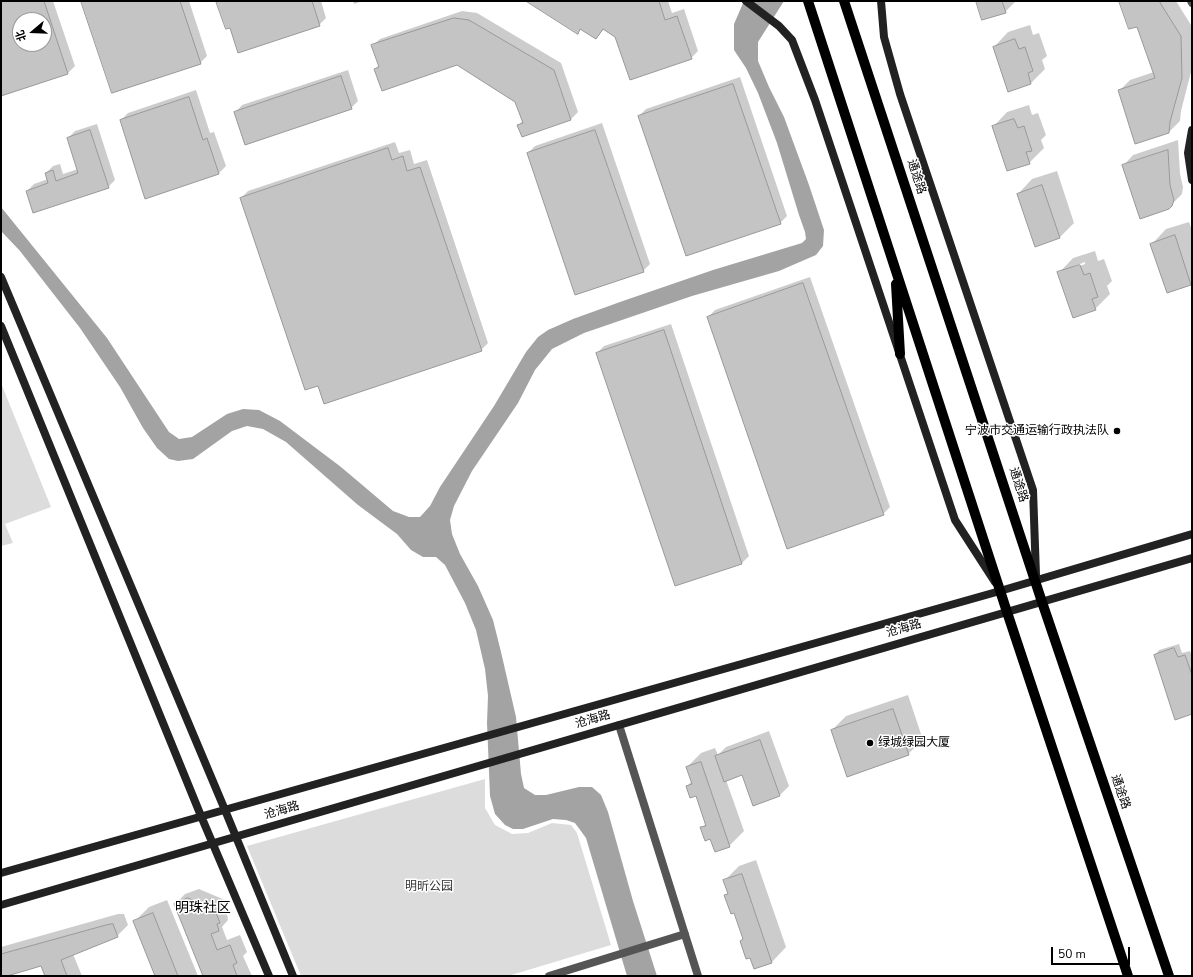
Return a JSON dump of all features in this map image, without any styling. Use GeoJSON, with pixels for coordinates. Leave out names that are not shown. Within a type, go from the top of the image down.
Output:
{"type":"FeatureCollection","features":[{"type":"Feature","properties":{"kind":"main road"},"geometry":{"type":"LineString","coordinates":[[746,1],[779,26],[792,40],[815,100],[955,520],[1000,591]]}},
{"type":"Feature","properties":{"kind":"main road"},"geometry":{"type":"LineString","coordinates":[[808,1],[1000,591],[1128,976]]}},
{"type":"Feature","properties":{"kind":"main road","name":"通途路"},"geometry":{"type":"LineString","coordinates":[[844,1],[1042,602],[1169,976]]}},
{"type":"Feature","properties":{"kind":"main road"},"geometry":{"type":"LineString","coordinates":[[881,1],[884,37],[900,94],[1033,490],[1036,580]]}},
{"type":"Feature","properties":{"kind":"main road"},"geometry":{"type":"LineString","coordinates":[[1192,130],[1188,153],[1192,180]]}},
{"type":"Feature","properties":{"kind":"main road"},"geometry":{"type":"LineString","coordinates":[[895,270],[900,354]]}},
{"type":"Feature","properties":{"kind":"main road"},"geometry":{"type":"LineString","coordinates":[[1,277],[225,810],[292,976]]}},
{"type":"Feature","properties":{"kind":"main road"},"geometry":{"type":"LineString","coordinates":[[1,326],[212,844],[269,976]]}},
{"type":"Feature","properties":{"kind":"main road","name":"沧海路"},"geometry":{"type":"LineString","coordinates":[[1,873],[1000,591],[1192,534]]}},
{"type":"Feature","properties":{"kind":"main road","name":"沧海路"},"geometry":{"type":"LineString","coordinates":[[1,905],[1192,558]]}},
{"type":"Feature","properties":{"kind":"street"},"geometry":{"type":"LineString","coordinates":[[619,725],[698,976]]}},
{"type":"Feature","properties":{"kind":"street"},"geometry":{"type":"LineString","coordinates":[[549,976],[685,934]]}},
{"type":"Feature","properties":{"kind":"green space"},"geometry":{"type":"Polygon","coordinates":[[[1,383],[51,507],[5,524],[13,543],[1,546],[1,383]]]}},
{"type":"Feature","properties":{"kind":"green space","name":"明昕公园"},"geometry":{"type":"Polygon","coordinates":[[[485,779],[485,808],[495,825],[512,834],[528,833],[552,823],[571,825],[577,833],[611,945],[508,976],[301,976],[247,846],[485,779]]]}},
{"type":"Feature","properties":{"kind":"shaded area"},"geometry":{"type":"Polygon","coordinates":[[[744,1],[784,1],[758,42],[758,61],[784,117],[809,185],[824,230],[823,246],[816,255],[779,271],[692,296],[584,333],[552,349],[535,370],[518,403],[472,471],[454,506],[450,520],[452,534],[460,554],[478,586],[493,620],[516,717],[521,774],[524,788],[535,795],[546,795],[579,787],[592,787],[601,795],[608,812],[633,901],[657,976],[627,976],[586,838],[575,823],[566,820],[553,819],[523,829],[513,829],[505,825],[495,814],[490,796],[487,723],[488,696],[485,669],[476,630],[465,603],[445,565],[436,557],[423,557],[411,550],[397,534],[358,505],[286,442],[263,429],[247,426],[232,431],[193,459],[178,461],[169,459],[157,448],[143,428],[120,387],[80,328],[20,251],[1,231],[1,207],[107,338],[169,432],[179,439],[192,437],[227,414],[243,409],[259,410],[280,421],[341,467],[393,511],[409,517],[420,517],[430,506],[440,487],[494,406],[526,352],[538,337],[548,330],[573,319],[713,270],[802,243],[806,239],[777,143],[758,93],[746,68],[734,50],[734,24],[744,1]]]}},
{"type":"Feature","properties":{"kind":"building"},"geometry":{"type":"Polygon","coordinates":[[[1,1],[44,1],[48,12],[12,12],[12,52],[52,52],[52,25],[68,74],[1,96],[1,1]]]}},
{"type":"Feature","properties":{"kind":"building"},"geometry":{"type":"Polygon","coordinates":[[[81,1],[180,1],[201,64],[112,93],[81,1]]]}},
{"type":"Feature","properties":{"kind":"building"},"geometry":{"type":"Polygon","coordinates":[[[216,1],[312,1],[320,26],[238,53],[230,28],[226,29],[216,1]]]}},
{"type":"Feature","properties":{"kind":"building"},"geometry":{"type":"Polygon","coordinates":[[[526,1],[659,1],[665,20],[677,16],[692,59],[630,80],[615,37],[603,29],[596,39],[580,29],[578,34],[526,1]]]}},
{"type":"Feature","properties":{"kind":"building"},"geometry":{"type":"Polygon","coordinates":[[[976,1],[1002,1],[1006,13],[982,20],[976,1]]]}},
{"type":"Feature","properties":{"kind":"building"},"geometry":{"type":"Polygon","coordinates":[[[1119,1],[1159,1],[1181,36],[1182,78],[1170,122],[1169,133],[1135,144],[1118,90],[1155,78],[1137,27],[1129,29],[1119,1]]]}},
{"type":"Feature","properties":{"kind":"building"},"geometry":{"type":"Polygon","coordinates":[[[454,18],[469,20],[554,70],[571,120],[522,137],[517,125],[523,123],[515,102],[457,65],[382,91],[374,69],[379,67],[371,45],[454,18]]]}},
{"type":"Feature","properties":{"kind":"building"},"geometry":{"type":"Polygon","coordinates":[[[1015,39],[1019,49],[1025,47],[1033,71],[1028,73],[1031,84],[1008,92],[993,47],[1015,39]]]}},
{"type":"Feature","properties":{"kind":"building"},"geometry":{"type":"Polygon","coordinates":[[[341,76],[352,109],[245,145],[234,112],[341,76]]]}},
{"type":"Feature","properties":{"kind":"building"},"geometry":{"type":"Polygon","coordinates":[[[733,84],[781,224],[686,256],[638,116],[733,84]]]}},
{"type":"Feature","properties":{"kind":"building"},"geometry":{"type":"Polygon","coordinates":[[[189,97],[203,140],[207,138],[219,174],[145,199],[120,120],[189,97]]]}},
{"type":"Feature","properties":{"kind":"building"},"geometry":{"type":"Polygon","coordinates":[[[1014,119],[1018,128],[1024,126],[1032,151],[1026,152],[1030,164],[1007,171],[992,126],[1014,119]]]}},
{"type":"Feature","properties":{"kind":"building"},"geometry":{"type":"Polygon","coordinates":[[[90,130],[109,188],[33,213],[26,191],[48,183],[45,173],[53,170],[56,181],[78,173],[67,138],[90,130]]]}},
{"type":"Feature","properties":{"kind":"building"},"geometry":{"type":"Polygon","coordinates":[[[595,130],[644,272],[575,295],[527,153],[595,130]]]}},
{"type":"Feature","properties":{"kind":"building"},"geometry":{"type":"Polygon","coordinates":[[[388,148],[392,160],[403,156],[407,171],[420,167],[482,351],[324,404],[318,386],[305,390],[240,198],[388,148]]]}},
{"type":"Feature","properties":{"kind":"building"},"geometry":{"type":"Polygon","coordinates":[[[1168,150],[1170,185],[1174,200],[1172,206],[1169,209],[1140,219],[1122,165],[1168,150]]]}},
{"type":"Feature","properties":{"kind":"building"},"geometry":{"type":"Polygon","coordinates":[[[1042,185],[1060,238],[1035,247],[1017,194],[1042,185]]]}},
{"type":"Feature","properties":{"kind":"building"},"geometry":{"type":"Polygon","coordinates":[[[1175,235],[1191,285],[1167,293],[1150,244],[1175,235]]]}},
{"type":"Feature","properties":{"kind":"building"},"geometry":{"type":"Polygon","coordinates":[[[1080,265],[1084,275],[1090,273],[1098,297],[1092,299],[1096,310],[1073,318],[1057,272],[1080,265]]]}},
{"type":"Feature","properties":{"kind":"building"},"geometry":{"type":"Polygon","coordinates":[[[803,283],[884,515],[787,549],[707,317],[803,283]]]}},
{"type":"Feature","properties":{"kind":"building"},"geometry":{"type":"Polygon","coordinates":[[[664,330],[742,564],[675,586],[596,353],[664,330]]]}},
{"type":"Feature","properties":{"kind":"building"},"geometry":{"type":"Polygon","coordinates":[[[1174,648],[1178,657],[1185,655],[1192,675],[1192,714],[1175,720],[1154,655],[1174,648]]]}},
{"type":"Feature","properties":{"kind":"building","name":"绿城绿园大厦"},"geometry":{"type":"Polygon","coordinates":[[[893,709],[909,755],[847,777],[831,730],[893,709]]]}},
{"type":"Feature","properties":{"kind":"building"},"geometry":{"type":"Polygon","coordinates":[[[760,740],[780,796],[753,806],[742,775],[724,782],[715,756],[760,740]]]}},
{"type":"Feature","properties":{"kind":"building"},"geometry":{"type":"Polygon","coordinates":[[[701,762],[730,847],[715,852],[710,839],[705,841],[700,827],[706,826],[696,796],[690,798],[686,786],[692,784],[686,767],[701,762]]]}},
{"type":"Feature","properties":{"kind":"building"},"geometry":{"type":"Polygon","coordinates":[[[742,874],[772,963],[754,969],[750,958],[746,959],[740,941],[743,939],[734,913],[731,914],[724,895],[728,894],[723,880],[742,874]]]}},
{"type":"Feature","properties":{"kind":"building"},"geometry":{"type":"Polygon","coordinates":[[[188,898],[215,910],[220,923],[217,924],[219,931],[211,934],[217,950],[230,945],[237,963],[233,965],[237,976],[203,976],[174,904],[188,898]]]}},
{"type":"Feature","properties":{"kind":"building"},"geometry":{"type":"Polygon","coordinates":[[[153,913],[178,976],[155,976],[133,921],[153,913]]]}},
{"type":"Feature","properties":{"kind":"building"},"geometry":{"type":"Polygon","coordinates":[[[113,924],[118,937],[61,960],[67,976],[45,976],[41,966],[7,976],[1,976],[1,954],[113,924]]]}},
{"type":"Feature","properties":{"kind":"place","name":"宁波市交通运输行政执法队"},"geometry":{"type":"Point","coordinates":[1117,431]}},
{"type":"Feature","properties":{"kind":"place","name":"绿城绿园大厦"},"geometry":{"type":"Point","coordinates":[870,743]}},
{"type":"Feature","properties":{"kind":"district","name":"明珠社区"},"geometry":{"type":"Point","coordinates":[203,909]}}]}
